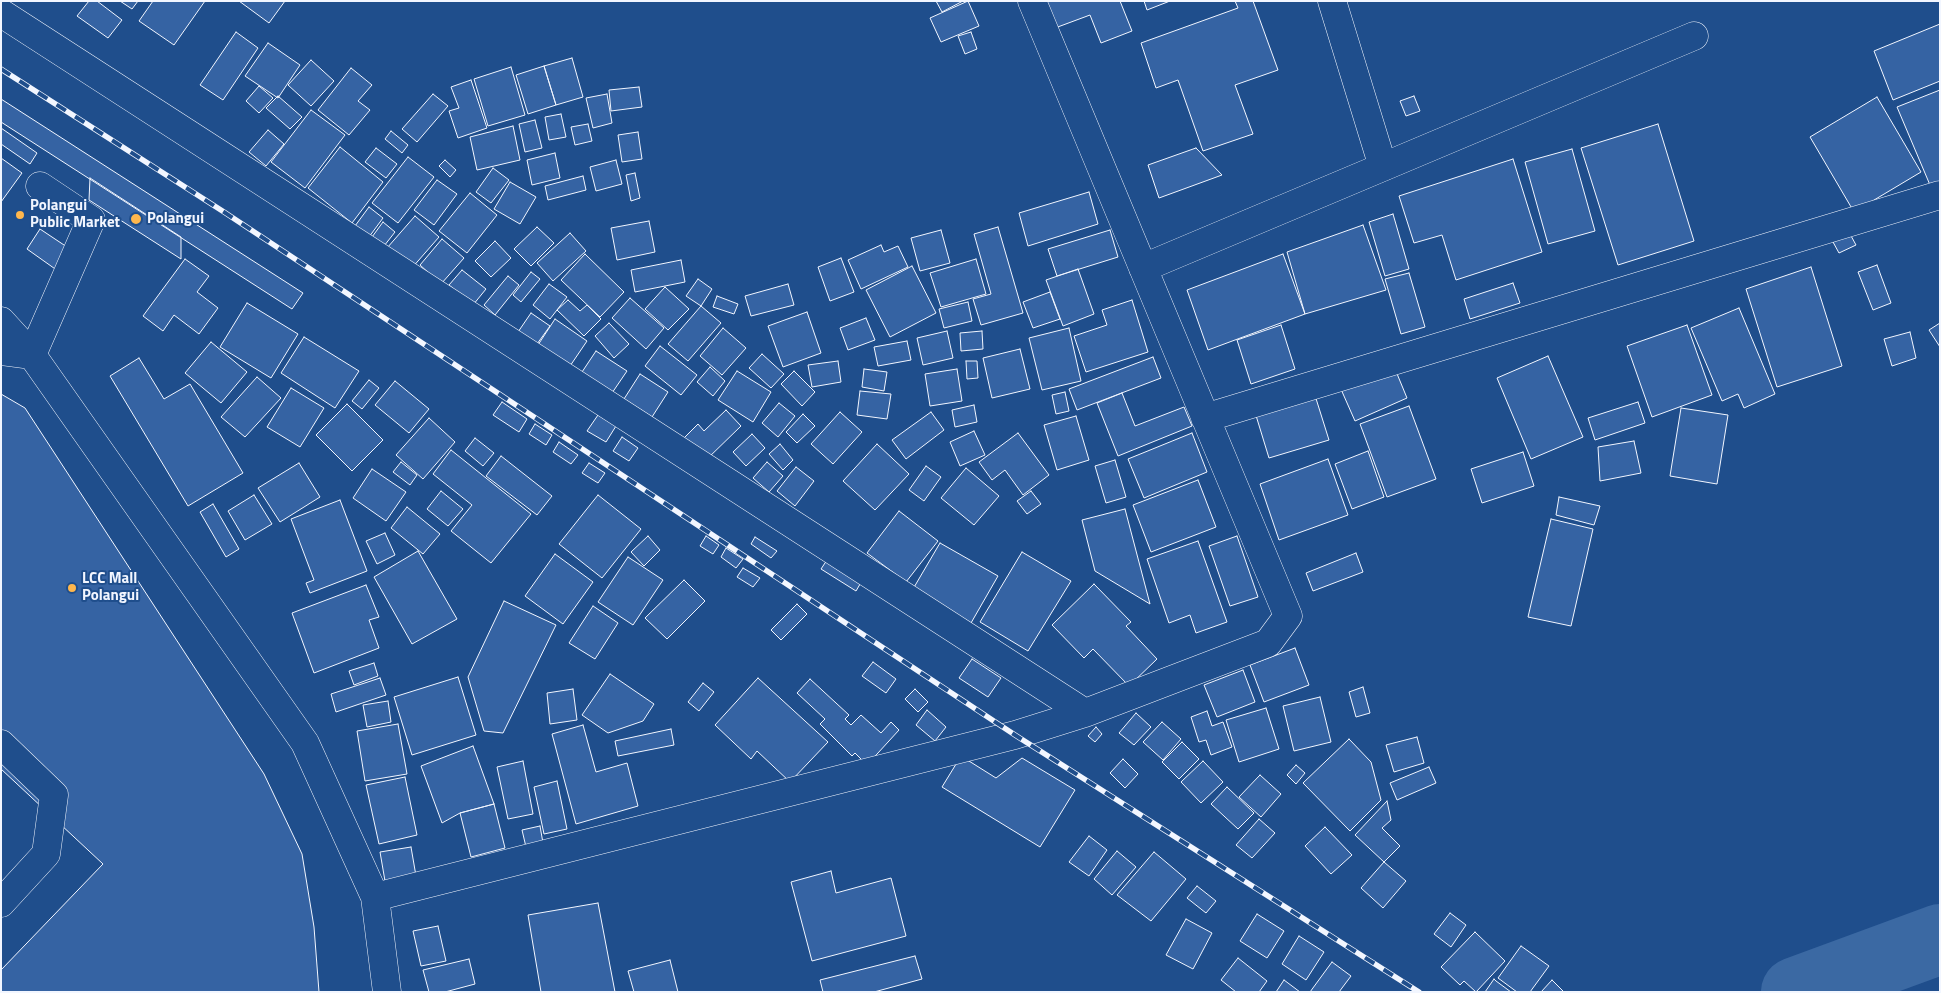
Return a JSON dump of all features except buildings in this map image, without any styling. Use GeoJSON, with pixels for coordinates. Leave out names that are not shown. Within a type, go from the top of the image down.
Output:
{"type":"FeatureCollection","features":[{"type":"Feature","properties":{"kind":"street"},"geometry":{"type":"LineString","coordinates":[[375,897],[1015,735],[1085,713],[1268,643],[1288,616],[1032,1]]}},
{"type":"Feature","properties":{"kind":"street"},"geometry":{"type":"LineString","coordinates":[[1332,1],[1383,167]]}},
{"type":"Feature","properties":{"kind":"street"},"geometry":{"type":"LineString","coordinates":[[1,13],[1085,713]]}},
{"type":"Feature","properties":{"kind":"street"},"geometry":{"type":"LineString","coordinates":[[1143,268],[1694,36]]}},
{"type":"Feature","properties":{"kind":"street"},"geometry":{"type":"LineString","coordinates":[[32,355],[91,220],[40,186]]}},
{"type":"Feature","properties":{"kind":"street"},"geometry":{"type":"LineString","coordinates":[[1206,418],[1940,194]]}},
{"type":"Feature","properties":{"kind":"street"},"geometry":{"type":"LineString","coordinates":[[1,321],[32,355],[305,743],[375,897],[386,992]]}},
{"type":"Feature","properties":{"kind":"street"},"geometry":{"type":"LineString","coordinates":[[1,351],[32,355]]}},
{"type":"Feature","properties":{"kind":"street"},"geometry":{"type":"LineString","coordinates":[[1,744],[54,795],[46,854],[1,904]]}},
{"type":"Feature","properties":{"kind":"waterway"},"geometry":{"type":"LineString","coordinates":[[1796,992],[1940,939]]}},
{"type":"Feature","properties":{"kind":"railway"},"geometry":{"type":"LineString","coordinates":[[1,69],[224,212],[1015,735],[1419,992]]}},
{"type":"Feature","properties":{"kind":"place","name":"Polangui Public Market"},"geometry":{"type":"Point","coordinates":[20,215]}},
{"type":"Feature","properties":{"kind":"place","name":"Polangui"},"geometry":{"type":"Point","coordinates":[136,219]}},
{"type":"Feature","properties":{"kind":"place","name":"LCC Mall Polangui"},"geometry":{"type":"Point","coordinates":[72,588]}}]}
